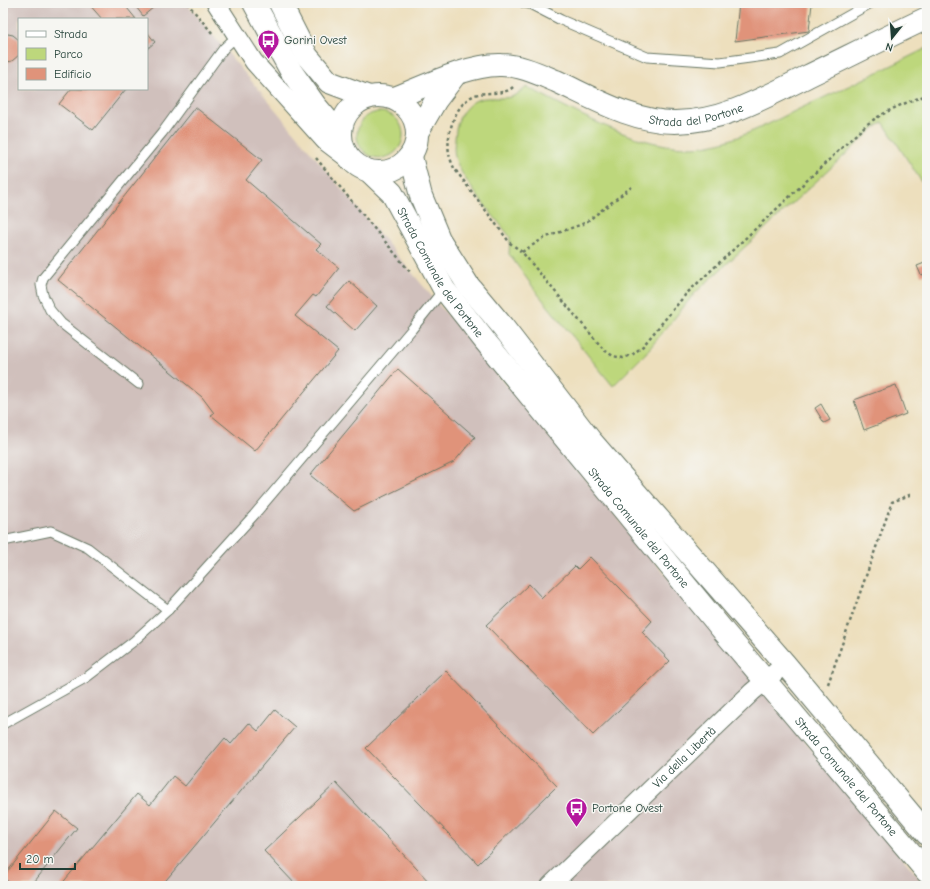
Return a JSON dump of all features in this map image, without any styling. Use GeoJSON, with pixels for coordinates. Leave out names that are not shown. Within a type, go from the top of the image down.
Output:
{"type":"FeatureCollection","features":[{"type":"Feature","properties":{"kind":"street","name":"Strada Comunale del Portone"},"geometry":{"type":"LineString","coordinates":[[216,3],[254,62],[325,141],[350,160],[369,171],[392,193],[444,289],[554,427],[639,527],[765,681],[927,872]]}},
{"type":"Feature","properties":{"kind":"street"},"geometry":{"type":"LineString","coordinates":[[254,3],[291,71],[315,105],[341,136]]}},
{"type":"Feature","properties":{"kind":"street"},"geometry":{"type":"LineString","coordinates":[[280,3],[308,56],[330,82],[369,97]]}},
{"type":"Feature","properties":{"kind":"street","name":"Strada del Portone"},"geometry":{"type":"LineString","coordinates":[[455,75],[483,66],[502,65],[520,68],[538,74],[636,116],[674,122],[694,121],[714,117],[754,103],[927,18]]}},
{"type":"Feature","properties":{"kind":"street"},"geometry":{"type":"LineString","coordinates":[[395,98],[455,75]]}},
{"type":"Feature","properties":{"kind":"street"},"geometry":{"type":"LineString","coordinates":[[411,157],[415,148],[418,131],[436,100],[455,75]]}},
{"type":"Feature","properties":{"kind":"street"},"geometry":{"type":"LineString","coordinates":[[350,160],[345,152],[341,136],[344,120],[350,110],[359,101],[380,95],[395,98],[409,109],[415,118],[418,131]]}},
{"type":"Feature","properties":{"kind":"street","name":"Strada Comunale del Portone"},"geometry":{"type":"LineString","coordinates":[[369,171],[387,172],[396,169],[411,157],[421,196],[439,239],[468,285],[503,327],[591,441],[784,664],[927,834]]}},
{"type":"Feature","properties":{"kind":"street","name":"Via della Libertà"},"geometry":{"type":"LineString","coordinates":[[550,886],[784,664]]}},
{"type":"Feature","properties":{"kind":"lane"},"geometry":{"type":"LineString","coordinates":[[528,3],[561,20],[647,57],[720,62],[780,54],[870,3]]}},
{"type":"Feature","properties":{"kind":"lane"},"geometry":{"type":"LineString","coordinates":[[139,384],[61,323],[50,310],[41,285],[43,278],[162,133],[224,48],[237,36]]}},
{"type":"Feature","properties":{"kind":"lane"},"geometry":{"type":"LineString","coordinates":[[3,724],[87,677],[134,641],[168,610],[254,515],[412,329],[444,289]]}},
{"type":"Feature","properties":{"kind":"lane"},"geometry":{"type":"LineString","coordinates":[[3,541],[51,531],[88,548],[168,610]]}},
{"type":"Feature","properties":{"kind":"path"},"geometry":{"type":"LineString","coordinates":[[520,68],[516,82],[511,88],[503,92],[474,95],[465,101],[457,112],[452,126],[449,154],[454,168],[510,243],[522,252],[604,350],[613,356],[623,358],[632,355],[643,346],[686,294],[866,125],[881,114],[902,103],[927,95]]}},
{"type":"Feature","properties":{"kind":"path"},"geometry":{"type":"LineString","coordinates":[[522,252],[544,238],[585,223],[634,185]]}},
{"type":"Feature","properties":{"kind":"path"},"geometry":{"type":"LineString","coordinates":[[826,690],[892,502],[912,494]]}},
{"type":"Feature","properties":{"kind":"shaded area"},"geometry":{"type":"Polygon","coordinates":[[[3,3],[186,3],[926,886],[3,886],[3,3]]]}},
{"type":"Feature","properties":{"kind":"green space"},"geometry":{"type":"Polygon","coordinates":[[[927,48],[927,180],[923,184],[883,122],[872,130],[695,293],[645,354],[613,386],[538,294],[509,254],[510,237],[474,191],[461,172],[455,159],[454,146],[456,130],[460,118],[466,108],[473,102],[483,98],[504,98],[514,96],[527,87],[604,126],[625,134],[646,141],[667,145],[687,147],[701,146],[716,144],[760,128],[927,48]]]}},
{"type":"Feature","properties":{"kind":"green space"},"geometry":{"type":"Polygon","coordinates":[[[375,112],[385,112],[393,116],[399,122],[403,130],[403,140],[399,148],[393,154],[385,158],[375,158],[367,154],[361,148],[357,140],[357,130],[361,122],[367,116],[375,112]]]}},
{"type":"Feature","properties":{"kind":"building"},"geometry":{"type":"Polygon","coordinates":[[[88,3],[123,3],[135,18],[101,18],[88,3]]]}},
{"type":"Feature","properties":{"kind":"building"},"geometry":{"type":"Polygon","coordinates":[[[133,3],[159,3],[143,16],[133,3]]]}},
{"type":"Feature","properties":{"kind":"building"},"geometry":{"type":"Polygon","coordinates":[[[739,3],[812,3],[809,31],[735,41],[739,3]]]}},
{"type":"Feature","properties":{"kind":"building"},"geometry":{"type":"Polygon","coordinates":[[[148,33],[155,42],[148,48],[148,33]]]}},
{"type":"Feature","properties":{"kind":"building"},"geometry":{"type":"Polygon","coordinates":[[[3,35],[13,35],[18,39],[18,56],[12,61],[3,61],[3,35]]]}},
{"type":"Feature","properties":{"kind":"building"},"geometry":{"type":"Polygon","coordinates":[[[70,90],[125,90],[93,130],[59,104],[70,90]]]}},
{"type":"Feature","properties":{"kind":"building"},"geometry":{"type":"Polygon","coordinates":[[[195,107],[262,160],[246,180],[321,244],[316,249],[339,268],[316,297],[313,295],[295,316],[338,351],[255,451],[211,415],[214,413],[202,397],[58,280],[195,107]]]}},
{"type":"Feature","properties":{"kind":"building"},"geometry":{"type":"Polygon","coordinates":[[[927,262],[927,273],[921,275],[917,266],[927,262]]]}},
{"type":"Feature","properties":{"kind":"building"},"geometry":{"type":"Polygon","coordinates":[[[349,281],[377,306],[355,331],[327,306],[349,281]]]}},
{"type":"Feature","properties":{"kind":"building"},"geometry":{"type":"Polygon","coordinates":[[[398,369],[475,437],[454,462],[354,511],[310,475],[398,369]]]}},
{"type":"Feature","properties":{"kind":"building"},"geometry":{"type":"Polygon","coordinates":[[[896,385],[906,414],[864,430],[854,400],[896,385]]]}},
{"type":"Feature","properties":{"kind":"building"},"geometry":{"type":"Polygon","coordinates":[[[821,404],[830,420],[824,423],[815,408],[821,404]]]}},
{"type":"Feature","properties":{"kind":"building"},"geometry":{"type":"Polygon","coordinates":[[[590,557],[652,621],[642,632],[670,661],[593,735],[486,625],[529,584],[542,598],[575,566],[578,569],[590,557]]]}},
{"type":"Feature","properties":{"kind":"building"},"geometry":{"type":"Polygon","coordinates":[[[3,623],[7,627],[3,632],[3,623]]]}},
{"type":"Feature","properties":{"kind":"building"},"geometry":{"type":"Polygon","coordinates":[[[446,671],[557,786],[478,864],[366,748],[446,671]]]}},
{"type":"Feature","properties":{"kind":"building"},"geometry":{"type":"Polygon","coordinates":[[[275,710],[295,727],[161,886],[60,886],[137,794],[150,805],[173,776],[185,786],[225,738],[231,744],[249,723],[258,731],[275,710]]]}},
{"type":"Feature","properties":{"kind":"building"},"geometry":{"type":"Polygon","coordinates":[[[336,783],[433,886],[297,886],[264,851],[336,783]]]}},
{"type":"Feature","properties":{"kind":"building"},"geometry":{"type":"Polygon","coordinates":[[[56,811],[77,828],[31,886],[13,886],[3,877],[56,811]]]}},
{"type":"Feature","properties":{"kind":"place","name":"Gorini Ovest"},"geometry":{"type":"Point","coordinates":[269,60]}},
{"type":"Feature","properties":{"kind":"place","name":"Portone Ovest"},"geometry":{"type":"Point","coordinates":[577,828]}}]}
